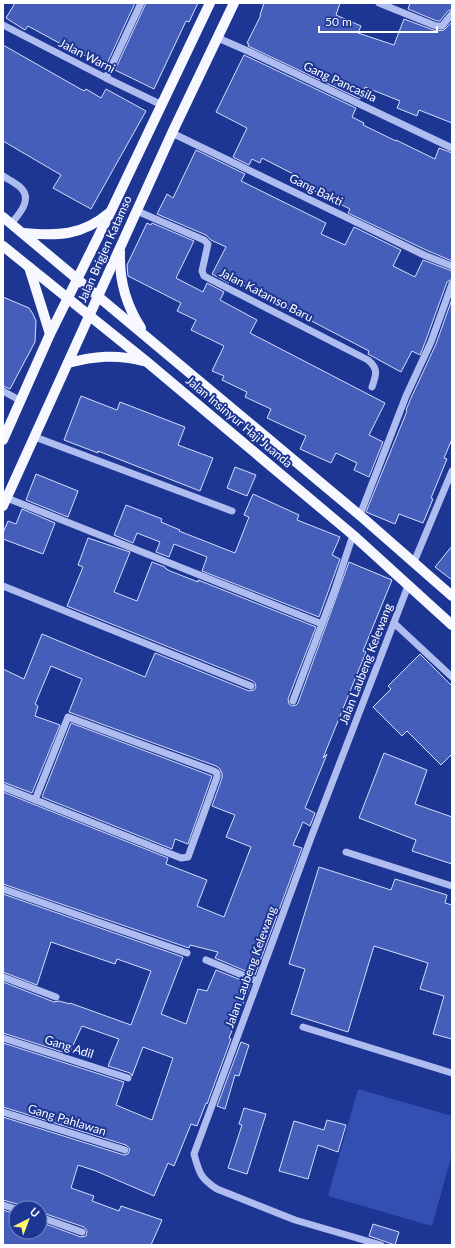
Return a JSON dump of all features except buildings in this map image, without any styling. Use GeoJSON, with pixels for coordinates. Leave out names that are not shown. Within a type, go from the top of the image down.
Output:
{"type":"FeatureCollection","features":[{"type":"Feature","properties":{"kind":"main road","name":"Jalan Brigjen Katamso"},"geometry":{"type":"LineString","coordinates":[[3,440],[50,334],[111,211],[210,3]]}},
{"type":"Feature","properties":{"kind":"main road","name":"Jalan Brigjen Katamso"},"geometry":{"type":"LineString","coordinates":[[5,502],[172,133],[234,3]]}},
{"type":"Feature","properties":{"kind":"main road"},"geometry":{"type":"LineString","coordinates":[[23,233],[57,235],[78,232],[90,227],[111,211]]}},
{"type":"Feature","properties":{"kind":"main road","name":"Jalan Insinyur Haji Juanda"},"geometry":{"type":"LineString","coordinates":[[7,220],[360,515],[452,596]]}},
{"type":"Feature","properties":{"kind":"main road","name":"Jalan Insinyur Haji Juanda"},"geometry":{"type":"LineString","coordinates":[[3,246],[148,362],[353,535],[452,625]]}},
{"type":"Feature","properties":{"kind":"main road"},"geometry":{"type":"LineString","coordinates":[[120,248],[122,285],[135,320],[145,335]]}},
{"type":"Feature","properties":{"kind":"main road"},"geometry":{"type":"LineString","coordinates":[[29,267],[50,334]]}},
{"type":"Feature","properties":{"kind":"main road"},"geometry":{"type":"LineString","coordinates":[[68,363],[88,358],[108,356],[128,357],[148,362]]}},
{"type":"Feature","properties":{"kind":"street"},"geometry":{"type":"LineString","coordinates":[[106,78],[142,3]]}},
{"type":"Feature","properties":{"kind":"street"},"geometry":{"type":"LineString","coordinates":[[379,3],[436,26],[442,26],[452,14]]}},
{"type":"Feature","properties":{"kind":"street","name":"Jalan Warni"},"geometry":{"type":"LineString","coordinates":[[3,25],[162,105]]}},
{"type":"Feature","properties":{"kind":"street","name":"Gang Pancasila"},"geometry":{"type":"LineString","coordinates":[[218,38],[452,148]]}},
{"type":"Feature","properties":{"kind":"street","name":"Gang Bakti"},"geometry":{"type":"LineString","coordinates":[[172,133],[417,251],[452,266]]}},
{"type":"Feature","properties":{"kind":"street"},"geometry":{"type":"LineString","coordinates":[[3,176],[22,189],[25,196],[25,205],[7,220]]}},
{"type":"Feature","properties":{"kind":"street","name":"Jalan Katamso Baru"},"geometry":{"type":"LineString","coordinates":[[137,211],[204,240],[208,244],[202,271],[204,276],[368,360],[376,369],[376,375],[372,387]]}},
{"type":"Feature","properties":{"kind":"street"},"geometry":{"type":"LineString","coordinates":[[360,515],[406,396],[431,342],[452,284]]}},
{"type":"Feature","properties":{"kind":"street"},"geometry":{"type":"LineString","coordinates":[[3,391],[21,401]]}},
{"type":"Feature","properties":{"kind":"street"},"geometry":{"type":"LineString","coordinates":[[35,436],[232,511]]}},
{"type":"Feature","properties":{"kind":"street"},"geometry":{"type":"LineString","coordinates":[[414,562],[452,471]]}},
{"type":"Feature","properties":{"kind":"street"},"geometry":{"type":"LineString","coordinates":[[5,502],[322,624]]}},
{"type":"Feature","properties":{"kind":"street"},"geometry":{"type":"LineString","coordinates":[[293,701],[353,535]]}},
{"type":"Feature","properties":{"kind":"street"},"geometry":{"type":"LineString","coordinates":[[3,586],[251,686]]}},
{"type":"Feature","properties":{"kind":"street","name":"Jalan Laubeng Kelewang"},"geometry":{"type":"LineString","coordinates":[[381,1245],[295,1220],[217,1189],[206,1182],[199,1171],[194,1154],[312,834],[408,586]]}},
{"type":"Feature","properties":{"kind":"street"},"geometry":{"type":"LineString","coordinates":[[394,623],[452,678]]}},
{"type":"Feature","properties":{"kind":"street"},"geometry":{"type":"LineString","coordinates":[[3,787],[35,800],[181,858],[185,858],[188,857],[217,777],[217,773],[68,717],[35,800]]}},
{"type":"Feature","properties":{"kind":"street"},"geometry":{"type":"LineString","coordinates":[[346,852],[452,886]]}},
{"type":"Feature","properties":{"kind":"street"},"geometry":{"type":"LineString","coordinates":[[3,890],[187,953]]}},
{"type":"Feature","properties":{"kind":"street"},"geometry":{"type":"LineString","coordinates":[[206,960],[257,981]]}},
{"type":"Feature","properties":{"kind":"street"},"geometry":{"type":"LineString","coordinates":[[3,977],[56,997]]}},
{"type":"Feature","properties":{"kind":"street"},"geometry":{"type":"LineString","coordinates":[[303,1027],[452,1073]]}},
{"type":"Feature","properties":{"kind":"street","name":"Gang Adil"},"geometry":{"type":"LineString","coordinates":[[3,1038],[128,1078]]}},
{"type":"Feature","properties":{"kind":"street","name":"Gang Pahlawan"},"geometry":{"type":"LineString","coordinates":[[3,1112],[125,1150]]}},
{"type":"Feature","properties":{"kind":"street"},"geometry":{"type":"LineString","coordinates":[[48,1220],[82,1232]]}},
{"type":"Feature","properties":{"kind":"shaded area"},"geometry":{"type":"Polygon","coordinates":[[[358,1089],[452,1116],[452,1154],[432,1226],[328,1196],[358,1089]]]}}]}
